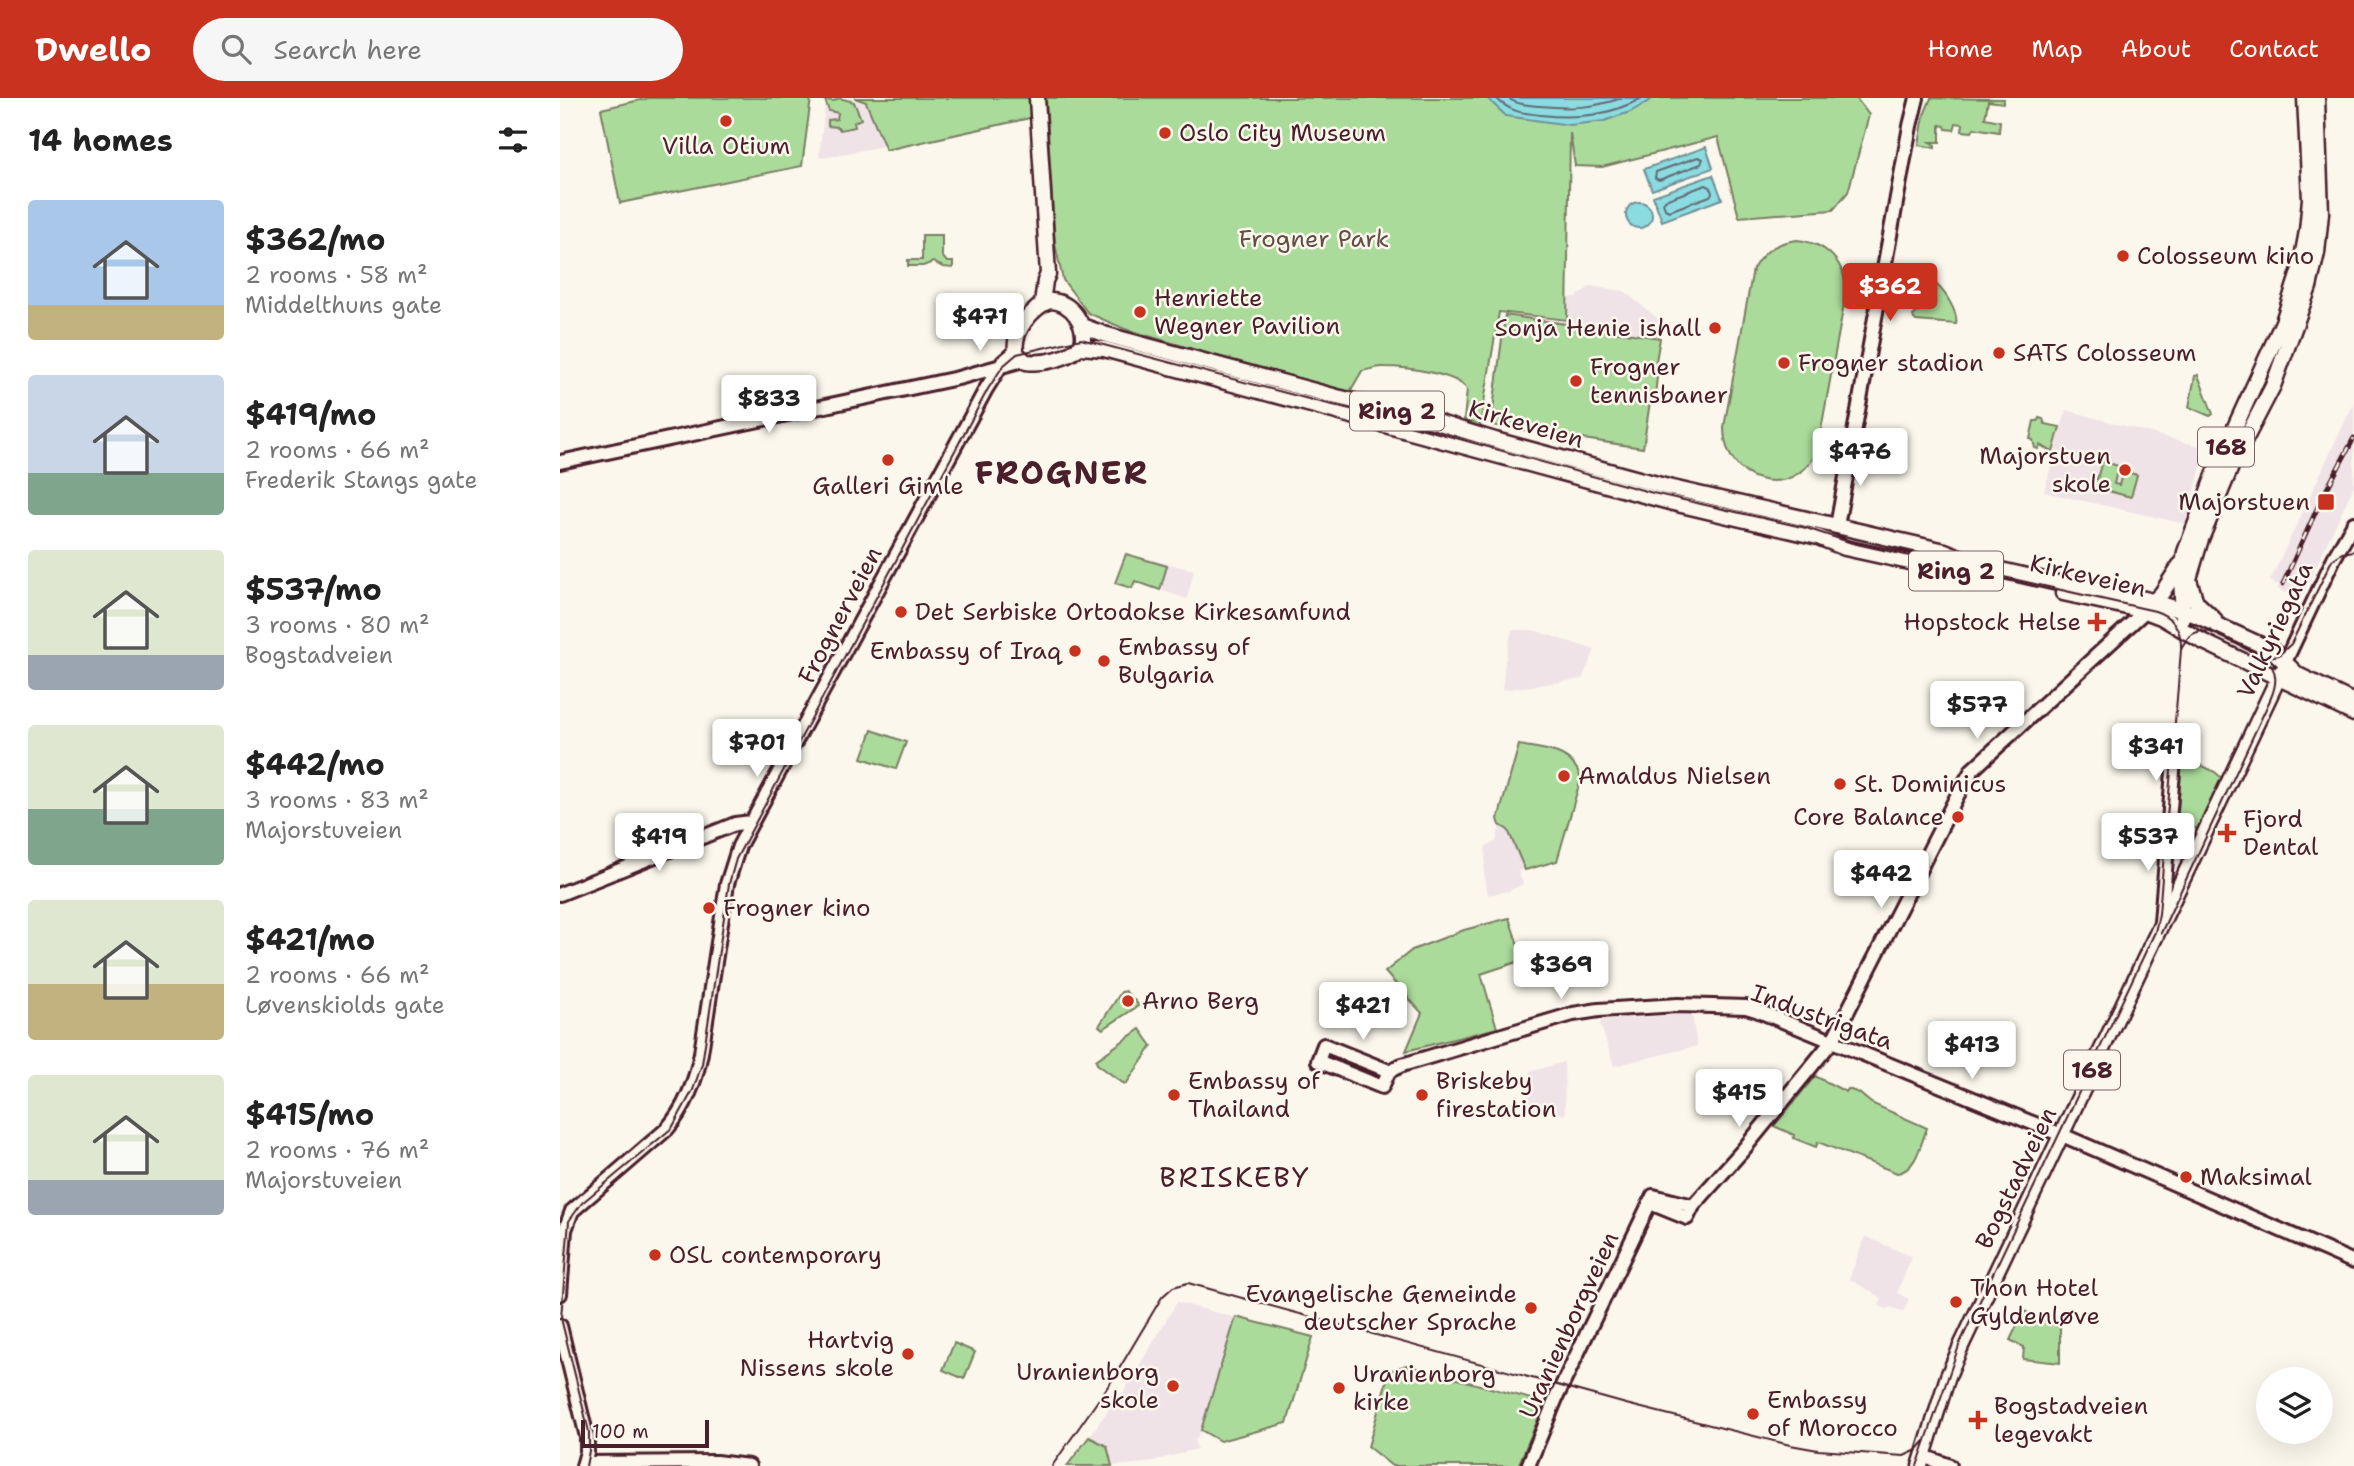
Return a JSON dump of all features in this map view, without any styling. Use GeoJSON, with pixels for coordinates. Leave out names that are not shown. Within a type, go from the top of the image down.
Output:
{"type":"FeatureCollection","features":[{"type":"Feature","properties":{"kind":"main road"},"geometry":{"type":"LineString","coordinates":[[1037,98],[1048,274],[1058,301],[1073,313],[1097,340],[1070,355],[1031,363],[1019,356],[1016,340],[1027,318],[1042,303],[1048,274]]}},
{"type":"Feature","properties":{"kind":"main road","name":"168"},"geometry":{"type":"LineString","coordinates":[[2150,606],[2172,579],[2182,561],[2219,462],[2290,304],[2307,231],[2310,185],[2305,98]]}},
{"type":"Feature","properties":{"kind":"main road","name":"168"},"geometry":{"type":"LineString","coordinates":[[2184,630],[2186,586],[2202,538],[2231,467],[2273,386],[2314,269],[2321,200],[2317,98]]}},
{"type":"Feature","properties":{"kind":"main road"},"geometry":{"type":"LineString","coordinates":[[1042,303],[1058,301]]}},
{"type":"Feature","properties":{"kind":"main road"},"geometry":{"type":"LineString","coordinates":[[1081,347],[1084,337],[1082,326]]}},
{"type":"Feature","properties":{"kind":"main road","name":"Kirkeveien"},"geometry":{"type":"LineString","coordinates":[[1097,340],[1410,414],[1494,440],[1668,487],[1945,551],[1966,561],[2052,582],[2095,588],[2150,606],[2202,641],[2354,714]]}},
{"type":"Feature","properties":{"kind":"main road","name":"Kirkeveien"},"geometry":{"type":"LineString","coordinates":[[1097,340],[1673,503],[1818,537],[1845,548],[1941,569],[2183,610]]}},
{"type":"Feature","properties":{"kind":"main road","name":"168"},"geometry":{"type":"LineString","coordinates":[[2182,561],[2186,586],[2196,602],[2221,625]]}},
{"type":"Feature","properties":{"kind":"main road","name":"Ring 2"},"geometry":{"type":"LineString","coordinates":[[2183,610],[2272,650],[2298,675],[2354,702]]}},
{"type":"Feature","properties":{"kind":"main road","name":"Valkyriegata"},"geometry":{"type":"LineString","coordinates":[[2161,926],[2284,664]]}},
{"type":"Feature","properties":{"kind":"main road","name":"Bogstadveien"},"geometry":{"type":"LineString","coordinates":[[1921,1461],[1948,1376],[1962,1344],[2161,926]]}},
{"type":"Feature","properties":{"kind":"street"},"geometry":{"type":"LineString","coordinates":[[1837,526],[1917,98]]}},
{"type":"Feature","properties":{"kind":"street","name":"Frognerveien"},"geometry":{"type":"LineString","coordinates":[[560,1294],[565,1230],[572,1210],[664,1133],[673,1123],[690,1090],[701,1054],[729,872],[752,822],[997,371],[1019,356]]}},
{"type":"Feature","properties":{"kind":"street"},"geometry":{"type":"LineString","coordinates":[[560,462],[997,371]]}},
{"type":"Feature","properties":{"kind":"street","name":"Valkyriegata"},"geometry":{"type":"LineString","coordinates":[[2284,664],[2354,523]]}},
{"type":"Feature","properties":{"kind":"street"},"geometry":{"type":"LineString","coordinates":[[1833,1040],[1972,770],[2150,606]]}},
{"type":"Feature","properties":{"kind":"street","name":"Bogstadveien"},"geometry":{"type":"LineString","coordinates":[[2161,926],[2175,746]]}},
{"type":"Feature","properties":{"kind":"street"},"geometry":{"type":"LineString","coordinates":[[560,894],[735,824],[752,822]]}},
{"type":"Feature","properties":{"kind":"street","name":"Industrigata"},"geometry":{"type":"LineString","coordinates":[[1389,1070],[1573,1014],[1678,1005],[1746,1007],[1833,1040],[2061,1135],[2354,1262]]}},
{"type":"Feature","properties":{"kind":"street","name":"Uranienborgveien"},"geometry":{"type":"LineString","coordinates":[[1528,1466],[1557,1396],[1653,1196],[1690,1212],[1833,1040]]}},
{"type":"Feature","properties":{"kind":"street"},"geometry":{"type":"LineString","coordinates":[[1324,1045],[1389,1070],[1382,1087],[1318,1061],[1324,1045]]}},
{"type":"Feature","properties":{"kind":"street"},"geometry":{"type":"LineString","coordinates":[[560,1326],[586,1429],[588,1446],[584,1464],[716,1462],[749,1466]]}},
{"type":"Feature","properties":{"kind":"street"},"geometry":{"type":"LineString","coordinates":[[1921,1461],[1950,1466]]}},
{"type":"Feature","properties":{"kind":"shaded area"},"geometry":{"type":"Polygon","coordinates":[[[826,98],[855,98],[866,102],[884,146],[821,158],[819,156],[826,98]]]}},
{"type":"Feature","properties":{"kind":"shaded area"},"geometry":{"type":"Polygon","coordinates":[[[1591,286],[1624,291],[1661,321],[1659,338],[1553,323],[1558,300],[1576,297],[1591,286]]]}},
{"type":"Feature","properties":{"kind":"shaded area"},"geometry":{"type":"Polygon","coordinates":[[[2354,402],[2354,486],[2302,596],[2294,593],[2292,596],[2277,589],[2279,585],[2270,581],[2354,402]]]}},
{"type":"Feature","properties":{"kind":"shaded area","name":"Majorstuen skole"},"geometry":{"type":"Polygon","coordinates":[[[2066,410],[2206,448],[2186,524],[2044,492],[2066,410]]]}},
{"type":"Feature","properties":{"kind":"shaded area"},"geometry":{"type":"Polygon","coordinates":[[[1126,554],[1194,570],[1187,599],[1135,581],[1132,588],[1115,583],[1126,554]]]}},
{"type":"Feature","properties":{"kind":"shaded area"},"geometry":{"type":"Polygon","coordinates":[[[1512,630],[1533,630],[1595,650],[1582,679],[1502,690],[1512,630]]]}},
{"type":"Feature","properties":{"kind":"shaded area"},"geometry":{"type":"Polygon","coordinates":[[[1500,825],[1507,830],[1520,859],[1523,869],[1518,871],[1523,884],[1509,891],[1488,895],[1484,872],[1486,846],[1496,842],[1500,825]]]}},
{"type":"Feature","properties":{"kind":"shaded area"},"geometry":{"type":"Polygon","coordinates":[[[1692,1014],[1697,1046],[1614,1066],[1600,1023],[1602,1020],[1692,1014]]]}},
{"type":"Feature","properties":{"kind":"shaded area"},"geometry":{"type":"Polygon","coordinates":[[[1564,1062],[1565,1115],[1529,1105],[1529,1072],[1564,1062]]]}},
{"type":"Feature","properties":{"kind":"shaded area"},"geometry":{"type":"Polygon","coordinates":[[[1865,1236],[1912,1257],[1897,1293],[1909,1299],[1903,1312],[1879,1306],[1882,1298],[1849,1279],[1865,1236]]]}},
{"type":"Feature","properties":{"kind":"shaded area","name":"Uranienborg skole"},"geometry":{"type":"Polygon","coordinates":[[[1177,1302],[1236,1318],[1207,1419],[1195,1441],[1197,1449],[1146,1463],[1112,1466],[1106,1446],[1089,1437],[1114,1402],[1117,1403],[1177,1302]]]}},
{"type":"Feature","properties":{"kind":"green space"},"geometry":{"type":"Polygon","coordinates":[[[649,98],[811,98],[802,166],[620,203],[601,109],[649,98]]]}},
{"type":"Feature","properties":{"kind":"green space"},"geometry":{"type":"Polygon","coordinates":[[[839,98],[854,102],[861,119],[854,122],[855,127],[840,130],[838,127],[828,126],[828,120],[837,119],[838,113],[829,111],[825,100],[834,101],[839,98]]]}},
{"type":"Feature","properties":{"kind":"green space"},"geometry":{"type":"Polygon","coordinates":[[[855,98],[1029,98],[1030,118],[886,150],[866,102],[855,98]]]}},
{"type":"Feature","properties":{"kind":"green space","name":"Frogner Park"},"geometry":{"type":"Polygon","coordinates":[[[1046,98],[1856,98],[1869,115],[1848,192],[1833,210],[1739,217],[1718,137],[1602,167],[1575,166],[1570,133],[1567,320],[1499,312],[1480,426],[1464,420],[1467,389],[1461,383],[1441,375],[1404,368],[1381,367],[1362,371],[1348,395],[1125,329],[1088,313],[1063,280],[1055,244],[1046,98]]]}},
{"type":"Feature","properties":{"kind":"green space"},"geometry":{"type":"Polygon","coordinates":[[[1931,98],[2004,99],[2003,103],[1988,101],[1985,118],[2000,121],[1999,132],[1974,128],[1972,132],[1962,131],[1963,124],[1956,123],[1954,130],[1940,125],[1940,142],[1930,142],[1935,148],[1919,145],[1924,115],[1931,98]]]}},
{"type":"Feature","properties":{"kind":"green space"},"geometry":{"type":"Polygon","coordinates":[[[922,235],[942,235],[942,256],[947,262],[953,262],[953,268],[933,262],[923,266],[908,266],[908,260],[922,260],[922,235]]]}},
{"type":"Feature","properties":{"kind":"green space","name":"Frogner stadion"},"geometry":{"type":"Polygon","coordinates":[[[1797,240],[1817,245],[1833,256],[1843,272],[1846,293],[1817,452],[1805,468],[1791,477],[1776,481],[1760,479],[1746,473],[1734,462],[1727,446],[1724,427],[1753,269],[1771,248],[1797,240]]]}},
{"type":"Feature","properties":{"kind":"green space"},"geometry":{"type":"Polygon","coordinates":[[[1937,285],[1951,303],[1956,324],[1914,319],[1913,316],[1926,304],[1932,287],[1937,285]]]}},
{"type":"Feature","properties":{"kind":"green space","name":"Frogner tennisbaner"},"geometry":{"type":"Polygon","coordinates":[[[1505,315],[1660,338],[1655,367],[1658,368],[1655,395],[1651,395],[1643,448],[1491,425],[1505,315]]]}},
{"type":"Feature","properties":{"kind":"green space"},"geometry":{"type":"Polygon","coordinates":[[[2198,375],[2213,414],[2210,416],[2189,407],[2195,376],[2198,375]]]}},
{"type":"Feature","properties":{"kind":"green space"},"geometry":{"type":"Polygon","coordinates":[[[2043,419],[2045,424],[2060,427],[2053,452],[2040,445],[2038,449],[2035,448],[2033,440],[2030,439],[2034,421],[2043,419]]]}},
{"type":"Feature","properties":{"kind":"green space"},"geometry":{"type":"Polygon","coordinates":[[[2102,461],[2118,466],[2114,484],[2119,485],[2123,471],[2137,475],[2131,497],[2089,486],[2091,478],[2097,479],[2102,461]]]}},
{"type":"Feature","properties":{"kind":"green space"},"geometry":{"type":"Polygon","coordinates":[[[1126,554],[1167,566],[1160,590],[1135,581],[1132,588],[1115,583],[1126,554]]]}},
{"type":"Feature","properties":{"kind":"green space"},"geometry":{"type":"Polygon","coordinates":[[[872,730],[906,742],[896,769],[862,758],[872,730]]]}},
{"type":"Feature","properties":{"kind":"green space"},"geometry":{"type":"Polygon","coordinates":[[[1519,745],[1564,756],[1577,768],[1581,778],[1557,861],[1525,870],[1508,830],[1500,825],[1498,819],[1519,745]]]}},
{"type":"Feature","properties":{"kind":"green space"},"geometry":{"type":"Polygon","coordinates":[[[2185,757],[2223,779],[2198,829],[2177,823],[2181,771],[2178,767],[2179,761],[2185,757]]]}},
{"type":"Feature","properties":{"kind":"green space"},"geometry":{"type":"Polygon","coordinates":[[[1509,918],[1523,960],[1481,974],[1497,1028],[1406,1051],[1422,1013],[1385,972],[1412,950],[1464,930],[1509,918]]]}},
{"type":"Feature","properties":{"kind":"green space"},"geometry":{"type":"Polygon","coordinates":[[[1125,991],[1138,1006],[1103,1029],[1099,1026],[1121,992],[1125,991]]]}},
{"type":"Feature","properties":{"kind":"green space"},"geometry":{"type":"Polygon","coordinates":[[[1140,1029],[1152,1046],[1126,1084],[1097,1064],[1096,1060],[1140,1029]]]}},
{"type":"Feature","properties":{"kind":"green space"},"geometry":{"type":"Polygon","coordinates":[[[1815,1076],[1846,1092],[1848,1089],[1859,1093],[1871,1103],[1927,1128],[1917,1155],[1909,1167],[1897,1173],[1818,1142],[1816,1147],[1793,1138],[1794,1135],[1774,1126],[1815,1076]]]}},
{"type":"Feature","properties":{"kind":"green space"},"geometry":{"type":"Polygon","coordinates":[[[2024,1311],[2060,1327],[2060,1363],[2023,1359],[2024,1347],[2010,1340],[2024,1311]]]}},
{"type":"Feature","properties":{"kind":"green space"},"geometry":{"type":"Polygon","coordinates":[[[1236,1317],[1313,1337],[1287,1423],[1220,1441],[1201,1430],[1236,1317]]]}},
{"type":"Feature","properties":{"kind":"green space"},"geometry":{"type":"Polygon","coordinates":[[[954,1343],[975,1352],[964,1379],[943,1370],[954,1343]]]}},
{"type":"Feature","properties":{"kind":"green space"},"geometry":{"type":"Polygon","coordinates":[[[1406,1365],[1542,1402],[1542,1410],[1518,1466],[1392,1466],[1368,1447],[1388,1376],[1392,1370],[1406,1365]]]}},
{"type":"Feature","properties":{"kind":"green space"},"geometry":{"type":"Polygon","coordinates":[[[1089,1437],[1107,1446],[1112,1466],[1067,1466],[1089,1437]]]}},
{"type":"Feature","properties":{"kind":"water"},"geometry":{"type":"Polygon","coordinates":[[[1487,98],[1654,98],[1630,112],[1604,121],[1570,125],[1506,116],[1487,98]]]}},
{"type":"Feature","properties":{"kind":"water"},"geometry":{"type":"Polygon","coordinates":[[[1706,147],[1713,168],[1652,190],[1644,169],[1706,147]]]}},
{"type":"Feature","properties":{"kind":"water"},"geometry":{"type":"Polygon","coordinates":[[[1713,175],[1722,199],[1662,221],[1653,196],[1713,175]]]}},
{"type":"Feature","properties":{"kind":"water"},"geometry":{"type":"Polygon","coordinates":[[[1639,202],[1648,206],[1652,215],[1648,224],[1639,228],[1630,224],[1626,215],[1630,206],[1639,202]]]}},
{"type":"Feature","properties":{"kind":"tram line"},"geometry":{"type":"LineString","coordinates":[[586,1466],[589,1432],[561,1318],[569,1221],[582,1203],[672,1128],[693,1090],[702,1064],[729,884],[736,859],[988,389],[1003,366],[1017,354],[1081,339],[1359,411],[1653,493],[1806,528],[1852,543],[2155,611],[2176,625],[2181,650],[2159,914],[2155,932],[1960,1343],[1917,1466]]}},
{"type":"Feature","properties":{"kind":"tram line"},"geometry":{"type":"LineString","coordinates":[[2269,657],[2279,655],[2291,644],[2332,560],[2342,553],[2354,551]]}},
{"type":"Feature","properties":{"kind":"tram line"},"geometry":{"type":"LineString","coordinates":[[2161,933],[2270,700],[2275,681],[2273,668],[2263,658],[2210,632],[2192,635],[2181,650]]}},
{"type":"Feature","properties":{"kind":"tram line"},"geometry":{"type":"LineString","coordinates":[[1052,1466],[1113,1379],[1162,1297],[1173,1287],[1188,1283],[1626,1404],[1790,1445],[1818,1450],[1904,1456],[1917,1450],[1925,1441]]}},
{"type":"Feature","properties":{"kind":"railway"},"geometry":{"type":"LineString","coordinates":[[2283,584],[2321,500],[2354,438]]}},
{"type":"Feature","properties":{"kind":"place","name":"Villa Otium"},"geometry":{"type":"Point","coordinates":[726,121]}},
{"type":"Feature","properties":{"kind":"place","name":"Oslo City Museum"},"geometry":{"type":"Point","coordinates":[1165,133]}},
{"type":"Feature","properties":{"kind":"place","name":"Colosseum kino"},"geometry":{"type":"Point","coordinates":[2123,256]}},
{"type":"Feature","properties":{"kind":"place","name":"Henriette Wegner Pavilion"},"geometry":{"type":"Point","coordinates":[1140,312]}},
{"type":"Feature","properties":{"kind":"place","name":"Sonja Henie ishall"},"geometry":{"type":"Point","coordinates":[1715,328]}},
{"type":"Feature","properties":{"kind":"place","name":"SATS Colosseum"},"geometry":{"type":"Point","coordinates":[1999,353]}},
{"type":"Feature","properties":{"kind":"place","name":"Frogner stadion"},"geometry":{"type":"Point","coordinates":[1784,363]}},
{"type":"Feature","properties":{"kind":"place","name":"Frogner tennisbaner"},"geometry":{"type":"Point","coordinates":[1576,381]}},
{"type":"Feature","properties":{"kind":"place","name":"Galleri Gimle"},"geometry":{"type":"Point","coordinates":[888,460]}},
{"type":"Feature","properties":{"kind":"place","name":"Majorstuen skole"},"geometry":{"type":"Point","coordinates":[2125,470]}},
{"type":"Feature","properties":{"kind":"place","name":"Majorstuen"},"geometry":{"type":"Point","coordinates":[2326,502]}},
{"type":"Feature","properties":{"kind":"place","name":"Det Serbiske Ortodokse Kirkesamfund"},"geometry":{"type":"Point","coordinates":[901,612]}},
{"type":"Feature","properties":{"kind":"place","name":"Hopstock Helse"},"geometry":{"type":"Point","coordinates":[2097,622]}},
{"type":"Feature","properties":{"kind":"place","name":"Embassy of Iraq"},"geometry":{"type":"Point","coordinates":[1075,651]}},
{"type":"Feature","properties":{"kind":"place","name":"Embassy of Bulgaria"},"geometry":{"type":"Point","coordinates":[1104,661]}},
{"type":"Feature","properties":{"kind":"place","name":"Amaldus Nielsen"},"geometry":{"type":"Point","coordinates":[1564,776]}},
{"type":"Feature","properties":{"kind":"place","name":"St. Dominicus"},"geometry":{"type":"Point","coordinates":[1840,784]}},
{"type":"Feature","properties":{"kind":"place","name":"Core Balance"},"geometry":{"type":"Point","coordinates":[1958,817]}},
{"type":"Feature","properties":{"kind":"place","name":"Fjord Dental"},"geometry":{"type":"Point","coordinates":[2227,833]}},
{"type":"Feature","properties":{"kind":"place","name":"Frogner kino"},"geometry":{"type":"Point","coordinates":[709,908]}},
{"type":"Feature","properties":{"kind":"place","name":"Arno Berg"},"geometry":{"type":"Point","coordinates":[1128,1001]}},
{"type":"Feature","properties":{"kind":"place","name":"Embassy of Thailand"},"geometry":{"type":"Point","coordinates":[1174,1095]}},
{"type":"Feature","properties":{"kind":"place","name":"Briskeby firestation"},"geometry":{"type":"Point","coordinates":[1422,1095]}},
{"type":"Feature","properties":{"kind":"place","name":"Maksimal"},"geometry":{"type":"Point","coordinates":[2186,1177]}},
{"type":"Feature","properties":{"kind":"place","name":"OSL contemporary"},"geometry":{"type":"Point","coordinates":[655,1255]}},
{"type":"Feature","properties":{"kind":"place","name":"Thon Hotel Gyldenløve"},"geometry":{"type":"Point","coordinates":[1956,1302]}},
{"type":"Feature","properties":{"kind":"place","name":"Evangelische Gemeinde deutscher Sprache"},"geometry":{"type":"Point","coordinates":[1531,1308]}},
{"type":"Feature","properties":{"kind":"place","name":"Hartvig Nissens skole"},"geometry":{"type":"Point","coordinates":[908,1354]}},
{"type":"Feature","properties":{"kind":"place","name":"Uranienborg skole"},"geometry":{"type":"Point","coordinates":[1173,1386]}},
{"type":"Feature","properties":{"kind":"place","name":"Uranienborg kirke"},"geometry":{"type":"Point","coordinates":[1339,1388]}},
{"type":"Feature","properties":{"kind":"place","name":"Embassy of Morocco"},"geometry":{"type":"Point","coordinates":[1753,1414]}},
{"type":"Feature","properties":{"kind":"place","name":"Bogstadveien legevakt"},"geometry":{"type":"Point","coordinates":[1978,1420]}},
{"type":"Feature","properties":{"kind":"district","name":"FROGNER"},"geometry":{"type":"Point","coordinates":[1062,472]}},
{"type":"Feature","properties":{"kind":"district","name":"BRISKEBY"},"geometry":{"type":"Point","coordinates":[1235,1177]}}]}
